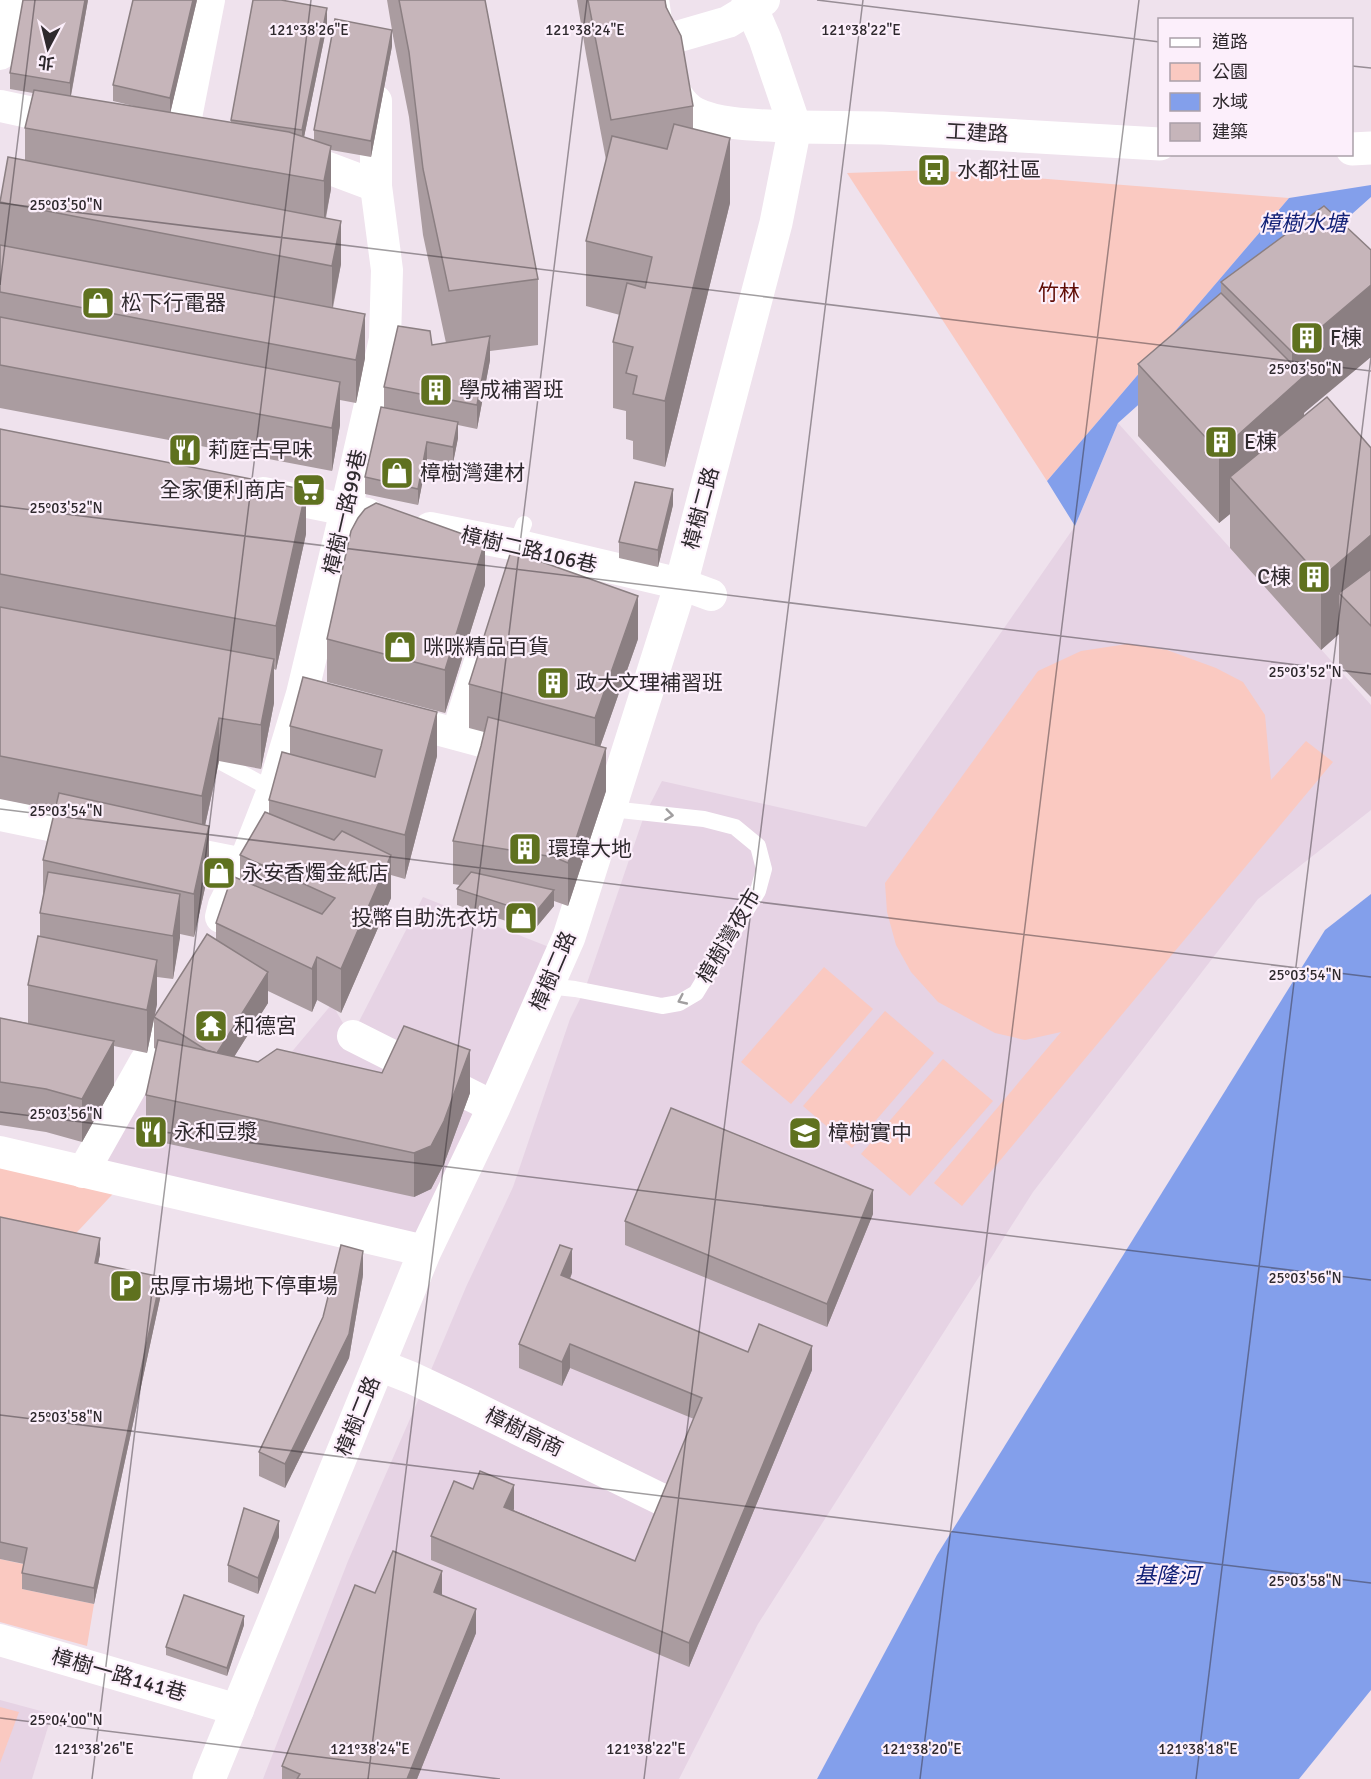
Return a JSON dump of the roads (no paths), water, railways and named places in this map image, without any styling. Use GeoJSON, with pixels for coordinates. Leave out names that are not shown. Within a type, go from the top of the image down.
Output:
{"type":"FeatureCollection","features":[{"type":"Feature","properties":{"kind":"street"},"geometry":{"type":"LineString","coordinates":[[0,54],[9,0]]}},
{"type":"Feature","properties":{"kind":"street"},"geometry":{"type":"LineString","coordinates":[[181,143],[208,0]]}},
{"type":"Feature","properties":{"kind":"street"},"geometry":{"type":"LineString","coordinates":[[607,50],[659,42],[728,22],[755,3],[795,127],[722,121],[695,113],[681,101],[666,72],[659,42],[653,0]]}},
{"type":"Feature","properties":{"kind":"street","name":"樟樹一路99巷"},"geometry":{"type":"LineString","coordinates":[[215,943],[244,864],[285,792],[303,694],[385,340],[387,270],[376,186],[376,101]]}},
{"type":"Feature","properties":{"kind":"street"},"geometry":{"type":"LineString","coordinates":[[0,106],[102,127]]}},
{"type":"Feature","properties":{"kind":"street","name":"工建路"},"geometry":{"type":"LineString","coordinates":[[795,127],[882,128],[1158,144]]}},
{"type":"Feature","properties":{"kind":"street","name":"樟樹二路"},"geometry":{"type":"LineString","coordinates":[[209,1779],[425,1251],[494,1107],[569,937],[611,809],[605,773],[681,584],[776,223],[795,127]]}},
{"type":"Feature","properties":{"kind":"street"},"geometry":{"type":"LineString","coordinates":[[1353,149],[1371,148]]}},
{"type":"Feature","properties":{"kind":"street"},"geometry":{"type":"LineString","coordinates":[[260,156],[328,168],[376,186]]}},
{"type":"Feature","properties":{"kind":"street","name":"樟樹二路106巷"},"geometry":{"type":"LineString","coordinates":[[240,488],[396,520],[681,584],[711,596]]}},
{"type":"Feature","properties":{"kind":"street"},"geometry":{"type":"LineString","coordinates":[[457,734],[491,625]]}},
{"type":"Feature","properties":{"kind":"street"},"geometry":{"type":"LineString","coordinates":[[370,711],[546,758]]}},
{"type":"Feature","properties":{"kind":"street"},"geometry":{"type":"LineString","coordinates":[[0,815],[244,864]]}},
{"type":"Feature","properties":{"kind":"street"},"geometry":{"type":"LineString","coordinates":[[83,1172],[145,1062],[188,1001],[148,1001]]}},
{"type":"Feature","properties":{"kind":"street"},"geometry":{"type":"LineString","coordinates":[[353,1036],[494,1107]]}},
{"type":"Feature","properties":{"kind":"street"},"geometry":{"type":"LineString","coordinates":[[0,1152],[425,1251]]}},
{"type":"Feature","properties":{"kind":"street","name":"樟樹高商"},"geometry":{"type":"LineString","coordinates":[[379,1365],[463,1402],[669,1503]]}},
{"type":"Feature","properties":{"kind":"street","name":"樟樹一路141巷"},"geometry":{"type":"LineString","coordinates":[[0,1640],[238,1710]]}},
{"type":"Feature","properties":{"kind":"lane"},"geometry":{"type":"LineString","coordinates":[[219,761],[285,792]]}},
{"type":"Feature","properties":{"kind":"lane","name":"樟樹灣夜市"},"geometry":{"type":"LineString","coordinates":[[547,986],[575,989],[662,1006],[679,1003],[696,993],[758,891],[764,869],[758,846],[735,827],[704,819],[611,809]]}},
{"type":"Feature","properties":{"kind":"water","name":"樟樹水塘"},"geometry":{"type":"Polygon","coordinates":[[[1371,185],[1371,197],[1118,423],[1075,526],[1047,481],[1289,198],[1371,185]]]}},
{"type":"Feature","properties":{"kind":"water","name":"基隆河"},"geometry":{"type":"Polygon","coordinates":[[[1371,894],[1371,1690],[1299,1779],[817,1779],[937,1555],[1325,930],[1371,894]]]}},
{"type":"Feature","properties":{"kind":"place","name":"水都社區"},"geometry":{"type":"Point","coordinates":[934,170]}},
{"type":"Feature","properties":{"kind":"place","name":"松下行電器"},"geometry":{"type":"Point","coordinates":[98,303]}},
{"type":"Feature","properties":{"kind":"place","name":"F棟"},"geometry":{"type":"Point","coordinates":[1307,338]}},
{"type":"Feature","properties":{"kind":"place","name":"學成補習班"},"geometry":{"type":"Point","coordinates":[436,390]}},
{"type":"Feature","properties":{"kind":"place","name":"E棟"},"geometry":{"type":"Point","coordinates":[1221,442]}},
{"type":"Feature","properties":{"kind":"place","name":"莉庭古早味"},"geometry":{"type":"Point","coordinates":[185,450]}},
{"type":"Feature","properties":{"kind":"place","name":"樟樹灣建材"},"geometry":{"type":"Point","coordinates":[397,473]}},
{"type":"Feature","properties":{"kind":"place","name":"全家便利商店"},"geometry":{"type":"Point","coordinates":[309,490]}},
{"type":"Feature","properties":{"kind":"place","name":"C棟"},"geometry":{"type":"Point","coordinates":[1314,577]}},
{"type":"Feature","properties":{"kind":"place","name":"咪咪精品百貨"},"geometry":{"type":"Point","coordinates":[400,647]}},
{"type":"Feature","properties":{"kind":"place","name":"政大文理補習班"},"geometry":{"type":"Point","coordinates":[553,683]}},
{"type":"Feature","properties":{"kind":"place","name":"環瑋大地"},"geometry":{"type":"Point","coordinates":[525,849]}},
{"type":"Feature","properties":{"kind":"place","name":"永安香燭金紙店"},"geometry":{"type":"Point","coordinates":[219,873]}},
{"type":"Feature","properties":{"kind":"place","name":"投幣自助洗衣坊"},"geometry":{"type":"Point","coordinates":[521,918]}},
{"type":"Feature","properties":{"kind":"place","name":"和德宮"},"geometry":{"type":"Point","coordinates":[211,1026]}},
{"type":"Feature","properties":{"kind":"place","name":"永和豆漿"},"geometry":{"type":"Point","coordinates":[151,1132]}},
{"type":"Feature","properties":{"kind":"place","name":"樟樹實中"},"geometry":{"type":"Point","coordinates":[805,1133]}},
{"type":"Feature","properties":{"kind":"place","name":"忠厚市場地下停車場"},"geometry":{"type":"Point","coordinates":[126,1286]}},
{"type":"Feature","properties":{"kind":"park label","name":"竹林"},"geometry":{"type":"Point","coordinates":[1059,293]}}]}
